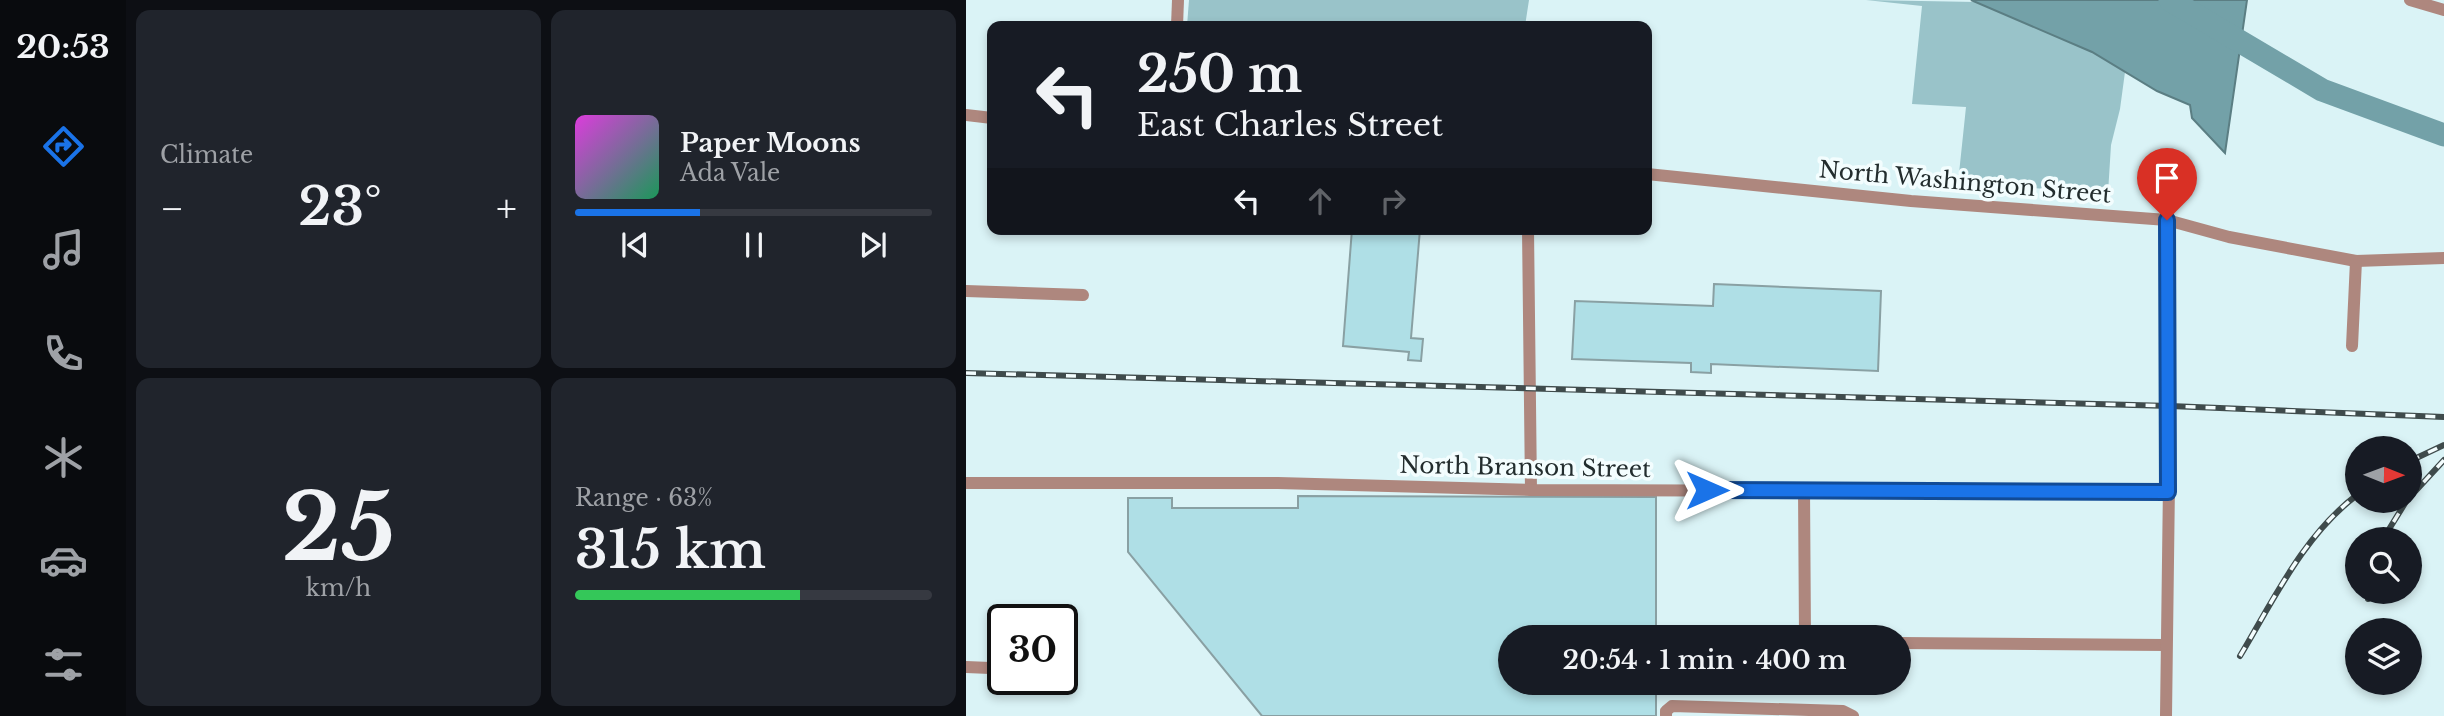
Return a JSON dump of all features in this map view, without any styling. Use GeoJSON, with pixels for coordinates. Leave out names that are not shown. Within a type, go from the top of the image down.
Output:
{"type":"FeatureCollection","features":[{"type":"Feature","properties":{"kind":"street"},"geometry":{"type":"LineString","coordinates":[[1177,21],[1178,0]]}},
{"type":"Feature","properties":{"kind":"street"},"geometry":{"type":"LineString","coordinates":[[2410,0],[2444,10]]}},
{"type":"Feature","properties":{"kind":"street"},"geometry":{"type":"LineString","coordinates":[[966,115],[987,117]]}},
{"type":"Feature","properties":{"kind":"street","name":"North Washington Street"},"geometry":{"type":"LineString","coordinates":[[1652,175],[1911,201],[2167,220],[2229,237],[2356,261],[2444,257]]}},
{"type":"Feature","properties":{"kind":"street"},"geometry":{"type":"LineString","coordinates":[[2166,716],[2167,220]]}},
{"type":"Feature","properties":{"kind":"street"},"geometry":{"type":"LineString","coordinates":[[1528,235],[1531,490]]}},
{"type":"Feature","properties":{"kind":"street"},"geometry":{"type":"LineString","coordinates":[[2352,346],[2356,261]]}},
{"type":"Feature","properties":{"kind":"street"},"geometry":{"type":"LineString","coordinates":[[966,291],[1083,295]]}},
{"type":"Feature","properties":{"kind":"street","name":"North Branson Street"},"geometry":{"type":"LineString","coordinates":[[966,483],[1278,483],[1531,490],[2168,492]]}},
{"type":"Feature","properties":{"kind":"street"},"geometry":{"type":"LineString","coordinates":[[1804,489],[1805,625]]}},
{"type":"Feature","properties":{"kind":"street"},"geometry":{"type":"LineString","coordinates":[[1911,643],[2166,645]]}},
{"type":"Feature","properties":{"kind":"street"},"geometry":{"type":"LineString","coordinates":[[966,667],[987,668]]}},
{"type":"Feature","properties":{"kind":"street"},"geometry":{"type":"LineString","coordinates":[[1666,716],[1666,711],[1672,706],[1843,711],[1853,716]]}},
{"type":"Feature","properties":{"kind":"shaded area"},"geometry":{"type":"Polygon","coordinates":[[[1189,0],[1529,0],[1526,21],[1187,21],[1189,0]]]}},
{"type":"Feature","properties":{"kind":"shaded area"},"geometry":{"type":"Polygon","coordinates":[[[1866,0],[1976,2],[2092,52],[2125,72],[2111,145],[2108,193],[1958,183],[1966,107],[1912,104],[1922,6],[1866,0]]]}},
{"type":"Feature","properties":{"kind":"shaded area"},"geometry":{"type":"Polygon","coordinates":[[[1971,0],[2247,0],[2225,153],[2192,118],[2190,105],[2157,91],[2092,52],[1971,0]]]}},
{"type":"Feature","properties":{"kind":"building"},"geometry":{"type":"Polygon","coordinates":[[[1352,235],[1420,235],[1411,338],[1423,339],[1421,361],[1408,360],[1409,352],[1343,346],[1352,235]]]}},
{"type":"Feature","properties":{"kind":"building"},"geometry":{"type":"Polygon","coordinates":[[[1714,284],[1881,291],[1878,371],[1711,364],[1711,373],[1691,372],[1691,363],[1572,359],[1575,301],[1713,306],[1714,284]]]}},
{"type":"Feature","properties":{"kind":"building"},"geometry":{"type":"Polygon","coordinates":[[[1298,496],[1656,497],[1656,625],[1498,625],[1498,695],[1656,695],[1656,716],[1262,716],[1128,552],[1128,498],[1172,498],[1172,508],[1298,508],[1298,496]]]}},
{"type":"Feature","properties":{"kind":"waterway"},"geometry":{"type":"LineString","coordinates":[[2170,0],[2322,90],[2444,135]]}},
{"type":"Feature","properties":{"kind":"railway"},"geometry":{"type":"LineString","coordinates":[[966,373],[2170,406],[2444,417]]}},
{"type":"Feature","properties":{"kind":"railway"},"geometry":{"type":"LineString","coordinates":[[2422,455],[2444,445]]}},
{"type":"Feature","properties":{"kind":"railway"},"geometry":{"type":"LineString","coordinates":[[2422,484],[2444,460]]}},
{"type":"Feature","properties":{"kind":"railway"},"geometry":{"type":"LineString","coordinates":[[2240,656],[2291,569],[2321,529],[2345,505]]}},
{"type":"Feature","properties":{"kind":"railway"},"geometry":{"type":"LineString","coordinates":[[2390,527],[2399,513]]}},
{"type":"Feature","properties":{"kind":"route"},"geometry":{"type":"LineString","coordinates":[[1707,490],[2168,492],[2170,405],[2167,220]]}}]}
